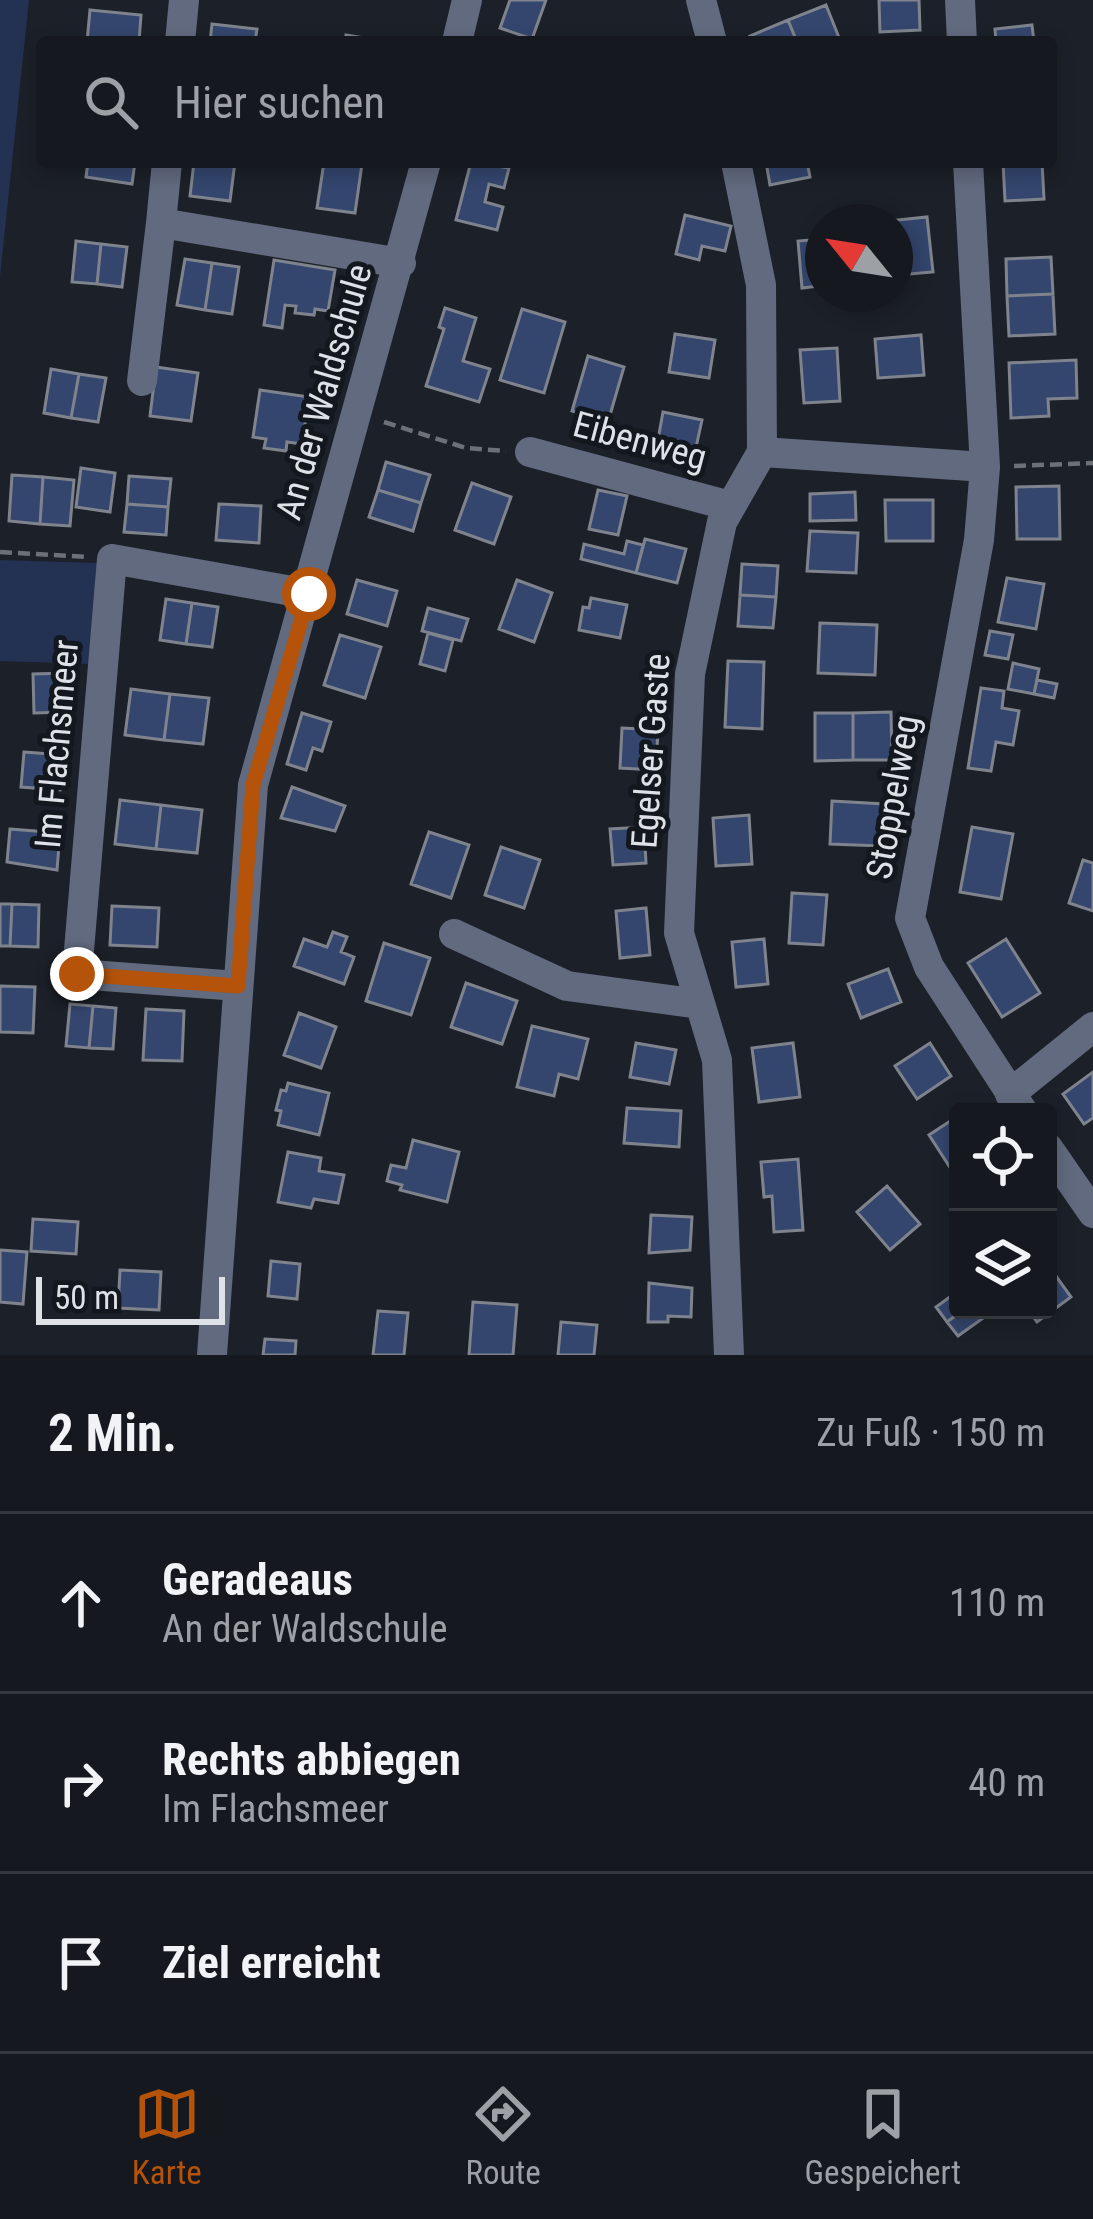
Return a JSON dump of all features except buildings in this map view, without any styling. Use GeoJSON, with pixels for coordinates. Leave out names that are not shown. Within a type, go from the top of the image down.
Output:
{"type":"FeatureCollection","features":[{"type":"Feature","properties":{"kind":"street"},"geometry":{"type":"LineString","coordinates":[[181,36],[184,0]]}},
{"type":"Feature","properties":{"kind":"street"},"geometry":{"type":"LineString","coordinates":[[458,36],[467,0]]}},
{"type":"Feature","properties":{"kind":"street"},"geometry":{"type":"LineString","coordinates":[[700,0],[710,36]]}},
{"type":"Feature","properties":{"kind":"street"},"geometry":{"type":"LineString","coordinates":[[960,0],[962,36]]}},
{"type":"Feature","properties":{"kind":"street"},"geometry":{"type":"LineString","coordinates":[[142,381],[166,168]]}},
{"type":"Feature","properties":{"kind":"street","name":"An der Waldschule"},"geometry":{"type":"LineString","coordinates":[[212,1355],[253,785],[425,168]]}},
{"type":"Feature","properties":{"kind":"street"},"geometry":{"type":"LineString","coordinates":[[737,168],[761,285],[762,452],[985,467]]}},
{"type":"Feature","properties":{"kind":"street","name":"Stoppelweg"},"geometry":{"type":"LineString","coordinates":[[968,168],[985,467],[980,540],[910,918],[928,967],[1017,1103]]}},
{"type":"Feature","properties":{"kind":"street"},"geometry":{"type":"LineString","coordinates":[[160,223],[401,263]]}},
{"type":"Feature","properties":{"kind":"street","name":"Eibenweg"},"geometry":{"type":"LineString","coordinates":[[530,452],[730,506]]}},
{"type":"Feature","properties":{"kind":"street","name":"Egelser Gaste"},"geometry":{"type":"LineString","coordinates":[[729,1355],[717,1060],[679,933],[690,674],[722,522],[762,452]]}},
{"type":"Feature","properties":{"kind":"street"},"geometry":{"type":"LineString","coordinates":[[112,559],[309,594]]}},
{"type":"Feature","properties":{"kind":"street","name":"Im Flachsmeer"},"geometry":{"type":"LineString","coordinates":[[112,559],[77,974],[238,986]]}},
{"type":"Feature","properties":{"kind":"street"},"geometry":{"type":"LineString","coordinates":[[454,934],[567,986],[700,1004]]}},
{"type":"Feature","properties":{"kind":"street"},"geometry":{"type":"LineString","coordinates":[[1017,1103],[1093,1027]]}},
{"type":"Feature","properties":{"kind":"street"},"geometry":{"type":"LineString","coordinates":[[1057,1161],[1093,1213]]}},
{"type":"Feature","properties":{"kind":"path"},"geometry":{"type":"LineString","coordinates":[[358,413],[466,448],[530,452]]}},
{"type":"Feature","properties":{"kind":"path"},"geometry":{"type":"LineString","coordinates":[[985,467],[1093,463]]}},
{"type":"Feature","properties":{"kind":"path"},"geometry":{"type":"LineString","coordinates":[[0,552],[112,559]]}},
{"type":"Feature","properties":{"kind":"shaded area"},"geometry":{"type":"Polygon","coordinates":[[[0,0],[29,0],[0,277],[0,0]]]}},
{"type":"Feature","properties":{"kind":"shaded area"},"geometry":{"type":"Polygon","coordinates":[[[0,560],[98,563],[90,664],[0,661],[0,560]]]}},
{"type":"Feature","properties":{"kind":"route"},"geometry":{"type":"LineString","coordinates":[[77,974],[238,986],[253,785],[309,594]]}}]}
